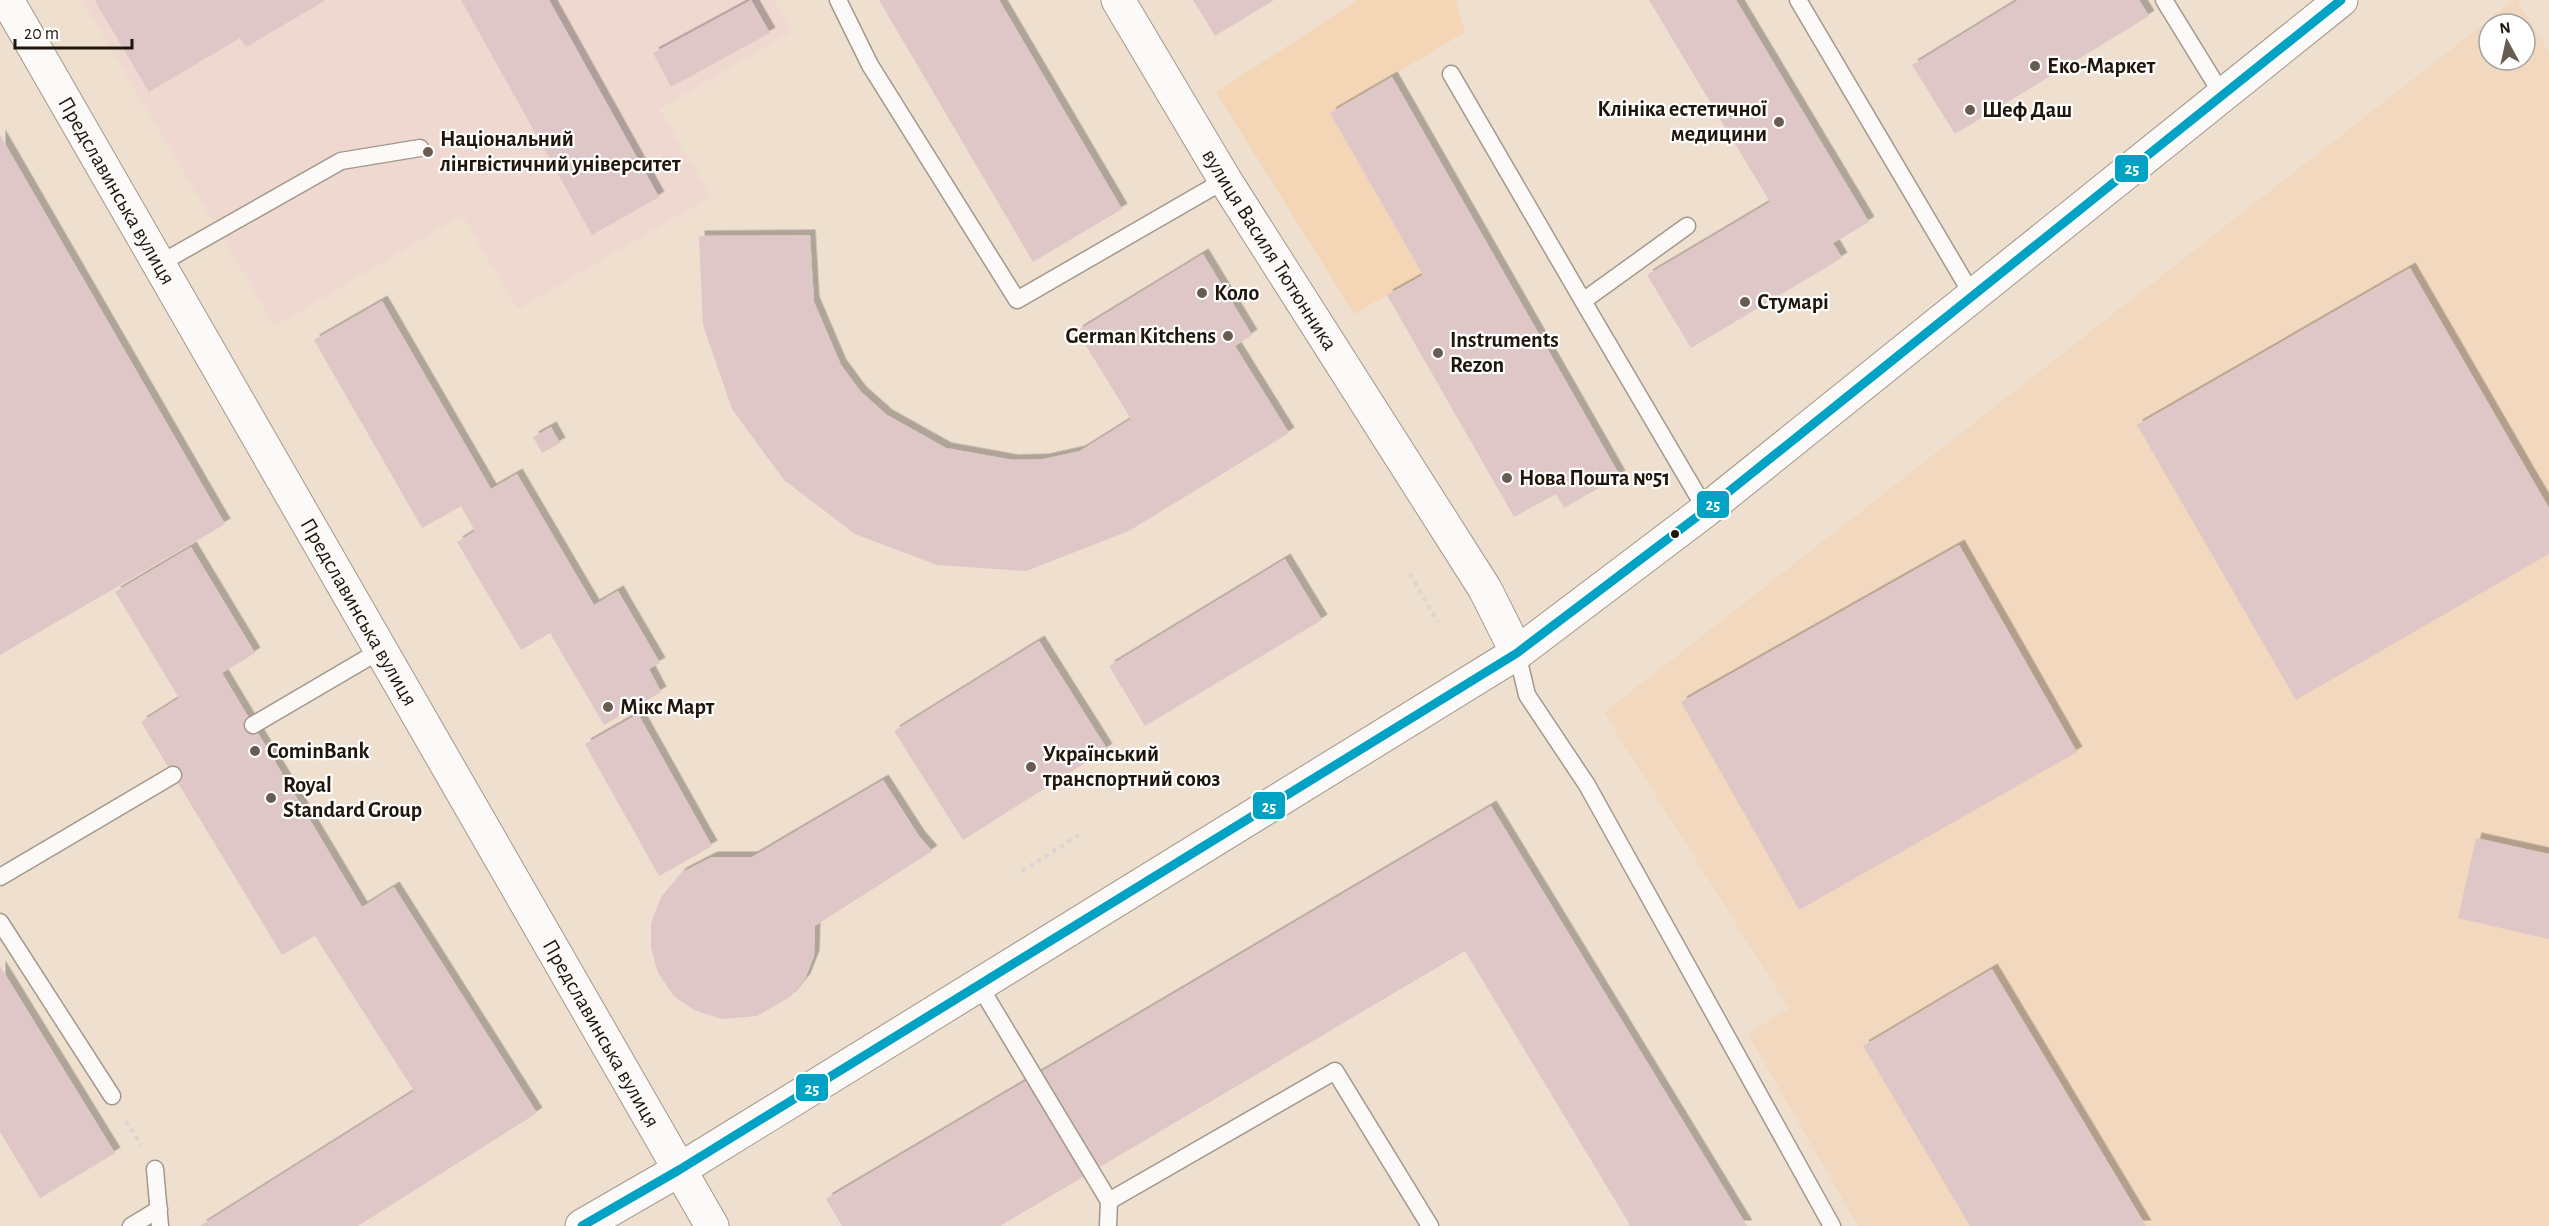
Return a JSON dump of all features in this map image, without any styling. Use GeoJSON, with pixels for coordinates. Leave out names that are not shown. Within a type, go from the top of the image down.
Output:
{"type":"FeatureCollection","features":[{"type":"Feature","properties":{"kind":"street","name":"Предславинська вулиця"},"geometry":{"type":"LineString","coordinates":[[8,0],[712,1226]]}},
{"type":"Feature","properties":{"kind":"street","name":"вулиця Василя Тютюнника"},"geometry":{"type":"LineString","coordinates":[[1118,0],[1224,180],[1485,589],[1517,653]]}},
{"type":"Feature","properties":{"kind":"street"},"geometry":{"type":"LineString","coordinates":[[582,1226],[680,1170],[1517,653],[1706,510],[2342,0]]}},
{"type":"Feature","properties":{"kind":"lane"},"geometry":{"type":"LineString","coordinates":[[838,0],[870,65],[1017,300],[1224,180]]}},
{"type":"Feature","properties":{"kind":"lane"},"geometry":{"type":"LineString","coordinates":[[1798,0],[1973,296]]}},
{"type":"Feature","properties":{"kind":"lane"},"geometry":{"type":"LineString","coordinates":[[2164,0],[2223,96]]}},
{"type":"Feature","properties":{"kind":"lane"},"geometry":{"type":"LineString","coordinates":[[1452,74],[1706,510]]}},
{"type":"Feature","properties":{"kind":"lane"},"geometry":{"type":"LineString","coordinates":[[159,264],[341,161],[420,148]]}},
{"type":"Feature","properties":{"kind":"lane"},"geometry":{"type":"LineString","coordinates":[[1583,302],[1687,226]]}},
{"type":"Feature","properties":{"kind":"lane"},"geometry":{"type":"LineString","coordinates":[[253,725],[381,650]]}},
{"type":"Feature","properties":{"kind":"lane"},"geometry":{"type":"LineString","coordinates":[[1517,653],[1527,695],[1587,785],[1832,1226]]}},
{"type":"Feature","properties":{"kind":"lane"},"geometry":{"type":"LineString","coordinates":[[0,877],[173,775]]}},
{"type":"Feature","properties":{"kind":"lane"},"geometry":{"type":"LineString","coordinates":[[0,921],[112,1096]]}},
{"type":"Feature","properties":{"kind":"lane"},"geometry":{"type":"LineString","coordinates":[[979,985],[1109,1201],[1108,1226]]}},
{"type":"Feature","properties":{"kind":"lane"},"geometry":{"type":"LineString","coordinates":[[1109,1201],[1335,1071],[1430,1226]]}},
{"type":"Feature","properties":{"kind":"lane"},"geometry":{"type":"LineString","coordinates":[[131,1226],[160,1218],[155,1169]]}},
{"type":"Feature","properties":{"kind":"path"},"geometry":{"type":"LineString","coordinates":[[1410,574],[1438,622]]}},
{"type":"Feature","properties":{"kind":"path"},"geometry":{"type":"LineString","coordinates":[[1022,871],[1079,835]]}},
{"type":"Feature","properties":{"kind":"path"},"geometry":{"type":"LineString","coordinates":[[112,1096],[155,1169]]}},
{"type":"Feature","properties":{"kind":"shaded area","name":"Національний лінгвістичний університет"},"geometry":{"type":"Polygon","coordinates":[[[82,0],[774,0],[792,31],[659,109],[711,196],[518,309],[462,215],[275,326],[82,0]]]}},
{"type":"Feature","properties":{"kind":"shaded area"},"geometry":{"type":"Polygon","coordinates":[[[1359,0],[1456,0],[1465,32],[1330,113],[1423,275],[1354,314],[1216,92],[1359,0]]]}},
{"type":"Feature","properties":{"kind":"shaded area"},"geometry":{"type":"Polygon","coordinates":[[[2514,0],[2517,0],[2524,12],[2499,12],[2514,0]]]}},
{"type":"Feature","properties":{"kind":"shaded area"},"geometry":{"type":"Polygon","coordinates":[[[2477,29],[2477,72],[2537,72],[2537,33],[2549,53],[2549,1226],[1858,1226],[1748,1034],[1789,1008],[1604,713],[2477,29]]]}},
{"type":"Feature","properties":{"kind":"building"},"geometry":{"type":"Polygon","coordinates":[[[326,0],[246,47],[240,38],[149,92],[95,1],[326,0]]]}},
{"type":"Feature","properties":{"kind":"building"},"geometry":{"type":"Polygon","coordinates":[[[461,0],[549,0],[659,197],[592,235],[461,0]]]}},
{"type":"Feature","properties":{"kind":"building"},"geometry":{"type":"Polygon","coordinates":[[[751,0],[770,33],[671,87],[653,53],[751,0]]]}},
{"type":"Feature","properties":{"kind":"building"},"geometry":{"type":"Polygon","coordinates":[[[879,0],[999,0],[1122,209],[1033,262],[879,0]]]}},
{"type":"Feature","properties":{"kind":"building"},"geometry":{"type":"Polygon","coordinates":[[[1193,0],[1274,0],[1215,36],[1193,0]]]}},
{"type":"Feature","properties":{"kind":"building"},"geometry":{"type":"Polygon","coordinates":[[[1649,0],[1736,0],[1869,222],[1833,243],[1842,258],[1691,348],[1647,275],[1770,202],[1649,0]]]}},
{"type":"Feature","properties":{"kind":"building"},"geometry":{"type":"Polygon","coordinates":[[[2018,0],[2139,0],[2149,16],[1955,134],[1912,65],[2018,0]]]}},
{"type":"Feature","properties":{"kind":"building"},"geometry":{"type":"Polygon","coordinates":[[[1392,77],[1620,476],[1564,508],[1556,494],[1514,517],[1387,295],[1423,275],[1330,113],[1392,77]]]}},
{"type":"Feature","properties":{"kind":"building"},"geometry":{"type":"Polygon","coordinates":[[[0,135],[225,524],[0,655],[0,135]]]}},
{"type":"Feature","properties":{"kind":"building"},"geometry":{"type":"Polygon","coordinates":[[[810,235],[814,302],[841,365],[861,392],[887,415],[946,448],[1013,460],[1044,459],[1080,451],[1131,419],[1077,331],[1203,254],[1252,335],[1235,346],[1289,433],[1129,531],[1026,571],[937,565],[855,534],[784,480],[732,409],[703,325],[699,236],[810,235]]]}},
{"type":"Feature","properties":{"kind":"building"},"geometry":{"type":"Polygon","coordinates":[[[2410,268],[2549,508],[2549,554],[2296,700],[2137,425],[2410,268]]]}},
{"type":"Feature","properties":{"kind":"building"},"geometry":{"type":"Polygon","coordinates":[[[382,301],[491,489],[517,474],[594,605],[618,591],[660,663],[649,669],[661,692],[604,725],[550,633],[521,650],[457,542],[475,531],[461,506],[422,528],[314,340],[382,301]]]}},
{"type":"Feature","properties":{"kind":"building"},"geometry":{"type":"Polygon","coordinates":[[[551,427],[560,443],[542,453],[533,437],[551,427]]]}},
{"type":"Feature","properties":{"kind":"building"},"geometry":{"type":"Polygon","coordinates":[[[1959,545],[2077,752],[1799,910],[1681,702],[1959,545]]]}},
{"type":"Feature","properties":{"kind":"building"},"geometry":{"type":"Polygon","coordinates":[[[191,547],[255,653],[222,673],[362,907],[394,887],[537,1113],[358,1226],[200,1226],[414,1091],[315,936],[282,955],[141,722],[179,698],[115,592],[191,547]]]}},
{"type":"Feature","properties":{"kind":"building"},"geometry":{"type":"Polygon","coordinates":[[[1285,559],[1322,620],[1145,726],[1109,666],[1285,559]]]}},
{"type":"Feature","properties":{"kind":"building"},"geometry":{"type":"Polygon","coordinates":[[[1039,641],[1107,749],[963,840],[894,731],[1039,641]]]}},
{"type":"Feature","properties":{"kind":"building"},"geometry":{"type":"Polygon","coordinates":[[[638,714],[712,846],[659,876],[585,744],[638,714]]]}},
{"type":"Feature","properties":{"kind":"building"},"geometry":{"type":"Polygon","coordinates":[[[883,780],[919,836],[932,851],[815,926],[814,956],[805,979],[790,997],[757,1016],[722,1019],[694,1010],[674,996],[658,973],[651,948],[651,923],[661,897],[681,873],[712,857],[752,857],[883,780]]]}},
{"type":"Feature","properties":{"kind":"building"},"geometry":{"type":"Polygon","coordinates":[[[1491,806],[1747,1226],[1628,1226],[1630,1225],[1465,951],[1000,1226],[842,1226],[826,1199],[1491,806]]]}},
{"type":"Feature","properties":{"kind":"building"},"geometry":{"type":"Polygon","coordinates":[[[2476,838],[2549,854],[2549,939],[2458,918],[2476,838]]]}},
{"type":"Feature","properties":{"kind":"building"},"geometry":{"type":"Polygon","coordinates":[[[0,966],[115,1153],[40,1198],[0,1132],[0,966]]]}},
{"type":"Feature","properties":{"kind":"building"},"geometry":{"type":"Polygon","coordinates":[[[1992,969],[2146,1226],[1970,1226],[1863,1046],[1992,969]]]}},
{"type":"Feature","properties":{"kind":"transit line","name":"25"},"geometry":{"type":"LineString","coordinates":[[582,1226],[679,1170],[1517,653],[1706,510],[2341,0]]}},
{"type":"Feature","properties":{"kind":"place","name":"Еко-Маркет"},"geometry":{"type":"Point","coordinates":[2035,66]}},
{"type":"Feature","properties":{"kind":"place","name":"Шеф Даш"},"geometry":{"type":"Point","coordinates":[1970,110]}},
{"type":"Feature","properties":{"kind":"place","name":"Клініка естетичної медицини"},"geometry":{"type":"Point","coordinates":[1779,122]}},
{"type":"Feature","properties":{"kind":"place","name":"Національний лінгвістичний університет"},"geometry":{"type":"Point","coordinates":[428,152]}},
{"type":"Feature","properties":{"kind":"place","name":"Коло"},"geometry":{"type":"Point","coordinates":[1202,293]}},
{"type":"Feature","properties":{"kind":"place","name":"Стумарі"},"geometry":{"type":"Point","coordinates":[1745,302]}},
{"type":"Feature","properties":{"kind":"place","name":"German Kitchens"},"geometry":{"type":"Point","coordinates":[1228,336]}},
{"type":"Feature","properties":{"kind":"place","name":"Instruments Rezon"},"geometry":{"type":"Point","coordinates":[1438,353]}},
{"type":"Feature","properties":{"kind":"place","name":"Нова Пошта №51"},"geometry":{"type":"Point","coordinates":[1507,478]}},
{"type":"Feature","properties":{"kind":"place","name":"Мікс Март"},"geometry":{"type":"Point","coordinates":[608,707]}},
{"type":"Feature","properties":{"kind":"place","name":"CominBank"},"geometry":{"type":"Point","coordinates":[255,751]}},
{"type":"Feature","properties":{"kind":"place","name":"Український транспортний союз"},"geometry":{"type":"Point","coordinates":[1031,767]}},
{"type":"Feature","properties":{"kind":"place","name":"Royal Standard Group"},"geometry":{"type":"Point","coordinates":[271,798]}}]}
